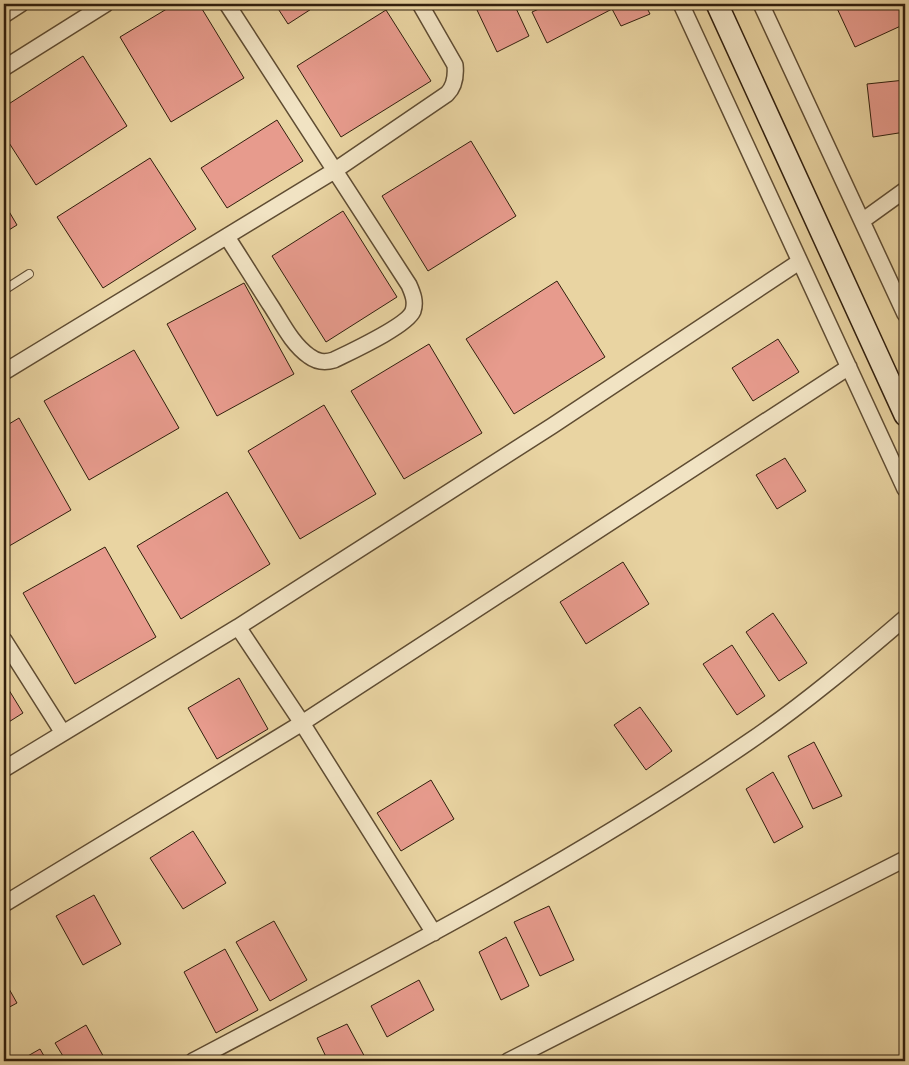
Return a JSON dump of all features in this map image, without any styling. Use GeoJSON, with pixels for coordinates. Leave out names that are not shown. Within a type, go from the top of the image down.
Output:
{"type":"FeatureCollection","features":[{"type":"Feature","properties":{"kind":"main road"},"geometry":{"type":"LineString","coordinates":[[717,4],[905,415]]}},
{"type":"Feature","properties":{"kind":"street"},"geometry":{"type":"LineString","coordinates":[[4,15],[21,4]]}},
{"type":"Feature","properties":{"kind":"street"},"geometry":{"type":"LineString","coordinates":[[4,68],[106,4]]}},
{"type":"Feature","properties":{"kind":"street"},"geometry":{"type":"LineString","coordinates":[[227,4],[414,294],[413,312],[408,319],[391,330],[334,360],[319,362],[310,357],[288,333],[227,237]]}},
{"type":"Feature","properties":{"kind":"street"},"geometry":{"type":"LineString","coordinates":[[4,372],[334,171],[442,99],[453,86],[456,72],[455,65],[420,4]]}},
{"type":"Feature","properties":{"kind":"street"},"geometry":{"type":"LineString","coordinates":[[681,4],[905,489]]}},
{"type":"Feature","properties":{"kind":"street"},"geometry":{"type":"LineString","coordinates":[[761,4],[905,314]]}},
{"type":"Feature","properties":{"kind":"street"},"geometry":{"type":"LineString","coordinates":[[862,221],[905,190]]}},
{"type":"Feature","properties":{"kind":"street"},"geometry":{"type":"LineString","coordinates":[[4,769],[238,627],[552,426],[799,262]]}},
{"type":"Feature","properties":{"kind":"street"},"geometry":{"type":"LineString","coordinates":[[4,904],[302,723],[849,368]]}},
{"type":"Feature","properties":{"kind":"street"},"geometry":{"type":"LineString","coordinates":[[193,1061],[434,933],[618,826],[750,741],[787,714],[905,618]]}},
{"type":"Feature","properties":{"kind":"street"},"geometry":{"type":"LineString","coordinates":[[238,627],[302,723],[434,933]]}},
{"type":"Feature","properties":{"kind":"street"},"geometry":{"type":"LineString","coordinates":[[4,640],[63,733]]}},
{"type":"Feature","properties":{"kind":"street"},"geometry":{"type":"LineString","coordinates":[[508,1061],[905,859]]}},
{"type":"Feature","properties":{"kind":"lane"},"geometry":{"type":"LineString","coordinates":[[4,290],[29,274]]}},
{"type":"Feature","properties":{"kind":"building"},"geometry":{"type":"Polygon","coordinates":[[[175,4],[199,4],[244,78],[171,122],[120,37],[175,4]]]}},
{"type":"Feature","properties":{"kind":"building"},"geometry":{"type":"Polygon","coordinates":[[[275,4],[319,4],[288,24],[275,4]]]}},
{"type":"Feature","properties":{"kind":"building"},"geometry":{"type":"Polygon","coordinates":[[[492,4],[514,4],[529,36],[497,52],[477,10],[492,4]]]}},
{"type":"Feature","properties":{"kind":"building"},"geometry":{"type":"Polygon","coordinates":[[[550,4],[645,4],[650,14],[621,26],[612,9],[547,43],[532,12],[550,4]]]}},
{"type":"Feature","properties":{"kind":"building"},"geometry":{"type":"Polygon","coordinates":[[[835,4],[905,4],[905,24],[855,47],[835,4]]]}},
{"type":"Feature","properties":{"kind":"building"},"geometry":{"type":"Polygon","coordinates":[[[386,10],[431,81],[341,137],[297,66],[386,10]]]}},
{"type":"Feature","properties":{"kind":"building"},"geometry":{"type":"Polygon","coordinates":[[[83,56],[127,126],[36,185],[4,135],[4,107],[83,56]]]}},
{"type":"Feature","properties":{"kind":"building"},"geometry":{"type":"Polygon","coordinates":[[[905,80],[905,132],[873,137],[867,84],[905,80]]]}},
{"type":"Feature","properties":{"kind":"building"},"geometry":{"type":"Polygon","coordinates":[[[277,120],[303,161],[227,208],[201,168],[277,120]]]}},
{"type":"Feature","properties":{"kind":"building"},"geometry":{"type":"Polygon","coordinates":[[[471,141],[516,216],[428,271],[382,196],[471,141]]]}},
{"type":"Feature","properties":{"kind":"building"},"geometry":{"type":"Polygon","coordinates":[[[150,158],[196,229],[103,288],[57,217],[150,158]]]}},
{"type":"Feature","properties":{"kind":"building"},"geometry":{"type":"Polygon","coordinates":[[[4,203],[17,225],[4,233],[4,203]]]}},
{"type":"Feature","properties":{"kind":"building"},"geometry":{"type":"Polygon","coordinates":[[[343,211],[397,297],[326,342],[272,256],[343,211]]]}},
{"type":"Feature","properties":{"kind":"building"},"geometry":{"type":"Polygon","coordinates":[[[557,281],[605,357],[514,414],[466,339],[557,281]]]}},
{"type":"Feature","properties":{"kind":"building"},"geometry":{"type":"Polygon","coordinates":[[[244,283],[294,374],[217,416],[167,324],[244,283]]]}},
{"type":"Feature","properties":{"kind":"building"},"geometry":{"type":"Polygon","coordinates":[[[778,339],[799,372],[753,401],[732,368],[778,339]]]}},
{"type":"Feature","properties":{"kind":"building"},"geometry":{"type":"Polygon","coordinates":[[[429,344],[482,433],[404,479],[351,391],[429,344]]]}},
{"type":"Feature","properties":{"kind":"building"},"geometry":{"type":"Polygon","coordinates":[[[134,350],[179,428],[89,480],[44,401],[134,350]]]}},
{"type":"Feature","properties":{"kind":"building"},"geometry":{"type":"Polygon","coordinates":[[[324,405],[376,494],[300,539],[248,451],[324,405]]]}},
{"type":"Feature","properties":{"kind":"building"},"geometry":{"type":"Polygon","coordinates":[[[19,418],[71,510],[4,549],[4,427],[19,418]]]}},
{"type":"Feature","properties":{"kind":"building"},"geometry":{"type":"Polygon","coordinates":[[[785,458],[806,491],[777,509],[756,475],[785,458]]]}},
{"type":"Feature","properties":{"kind":"building"},"geometry":{"type":"Polygon","coordinates":[[[227,492],[270,564],[181,619],[137,546],[227,492]]]}},
{"type":"Feature","properties":{"kind":"building"},"geometry":{"type":"Polygon","coordinates":[[[105,547],[156,637],[75,684],[23,593],[105,547]]]}},
{"type":"Feature","properties":{"kind":"building"},"geometry":{"type":"Polygon","coordinates":[[[623,562],[649,604],[586,644],[560,602],[623,562]]]}},
{"type":"Feature","properties":{"kind":"building"},"geometry":{"type":"Polygon","coordinates":[[[773,613],[807,663],[779,681],[746,632],[773,613]]]}},
{"type":"Feature","properties":{"kind":"building"},"geometry":{"type":"Polygon","coordinates":[[[732,645],[765,696],[737,715],[703,664],[732,645]]]}},
{"type":"Feature","properties":{"kind":"building"},"geometry":{"type":"Polygon","coordinates":[[[239,678],[268,729],[217,759],[188,708],[239,678]]]}},
{"type":"Feature","properties":{"kind":"building"},"geometry":{"type":"Polygon","coordinates":[[[4,682],[23,713],[4,725],[4,682]]]}},
{"type":"Feature","properties":{"kind":"building"},"geometry":{"type":"Polygon","coordinates":[[[640,707],[672,751],[646,770],[614,725],[640,707]]]}},
{"type":"Feature","properties":{"kind":"building"},"geometry":{"type":"Polygon","coordinates":[[[814,742],[842,796],[813,809],[788,756],[814,742]]]}},
{"type":"Feature","properties":{"kind":"building"},"geometry":{"type":"Polygon","coordinates":[[[773,772],[803,827],[774,843],[746,789],[773,772]]]}},
{"type":"Feature","properties":{"kind":"building"},"geometry":{"type":"Polygon","coordinates":[[[431,780],[454,819],[401,851],[377,813],[431,780]]]}},
{"type":"Feature","properties":{"kind":"building"},"geometry":{"type":"Polygon","coordinates":[[[193,831],[226,883],[183,909],[150,858],[193,831]]]}},
{"type":"Feature","properties":{"kind":"building"},"geometry":{"type":"Polygon","coordinates":[[[94,895],[121,944],[83,965],[56,916],[94,895]]]}},
{"type":"Feature","properties":{"kind":"building"},"geometry":{"type":"Polygon","coordinates":[[[549,906],[574,960],[540,976],[514,922],[549,906]]]}},
{"type":"Feature","properties":{"kind":"building"},"geometry":{"type":"Polygon","coordinates":[[[274,921],[307,980],[270,1001],[236,942],[274,921]]]}},
{"type":"Feature","properties":{"kind":"building"},"geometry":{"type":"Polygon","coordinates":[[[506,937],[529,986],[501,1000],[479,952],[506,937]]]}},
{"type":"Feature","properties":{"kind":"building"},"geometry":{"type":"Polygon","coordinates":[[[225,949],[258,1010],[216,1033],[184,972],[225,949]]]}},
{"type":"Feature","properties":{"kind":"building"},"geometry":{"type":"Polygon","coordinates":[[[4,980],[17,1003],[4,1010],[4,980]]]}},
{"type":"Feature","properties":{"kind":"building"},"geometry":{"type":"Polygon","coordinates":[[[419,980],[434,1010],[387,1037],[371,1006],[419,980]]]}},
{"type":"Feature","properties":{"kind":"building"},"geometry":{"type":"Polygon","coordinates":[[[347,1024],[367,1061],[328,1061],[317,1038],[347,1024]]]}},
{"type":"Feature","properties":{"kind":"building"},"geometry":{"type":"Polygon","coordinates":[[[86,1025],[106,1061],[66,1061],[55,1043],[86,1025]]]}},
{"type":"Feature","properties":{"kind":"building"},"geometry":{"type":"Polygon","coordinates":[[[40,1049],[47,1061],[19,1061],[40,1049]]]}}]}
